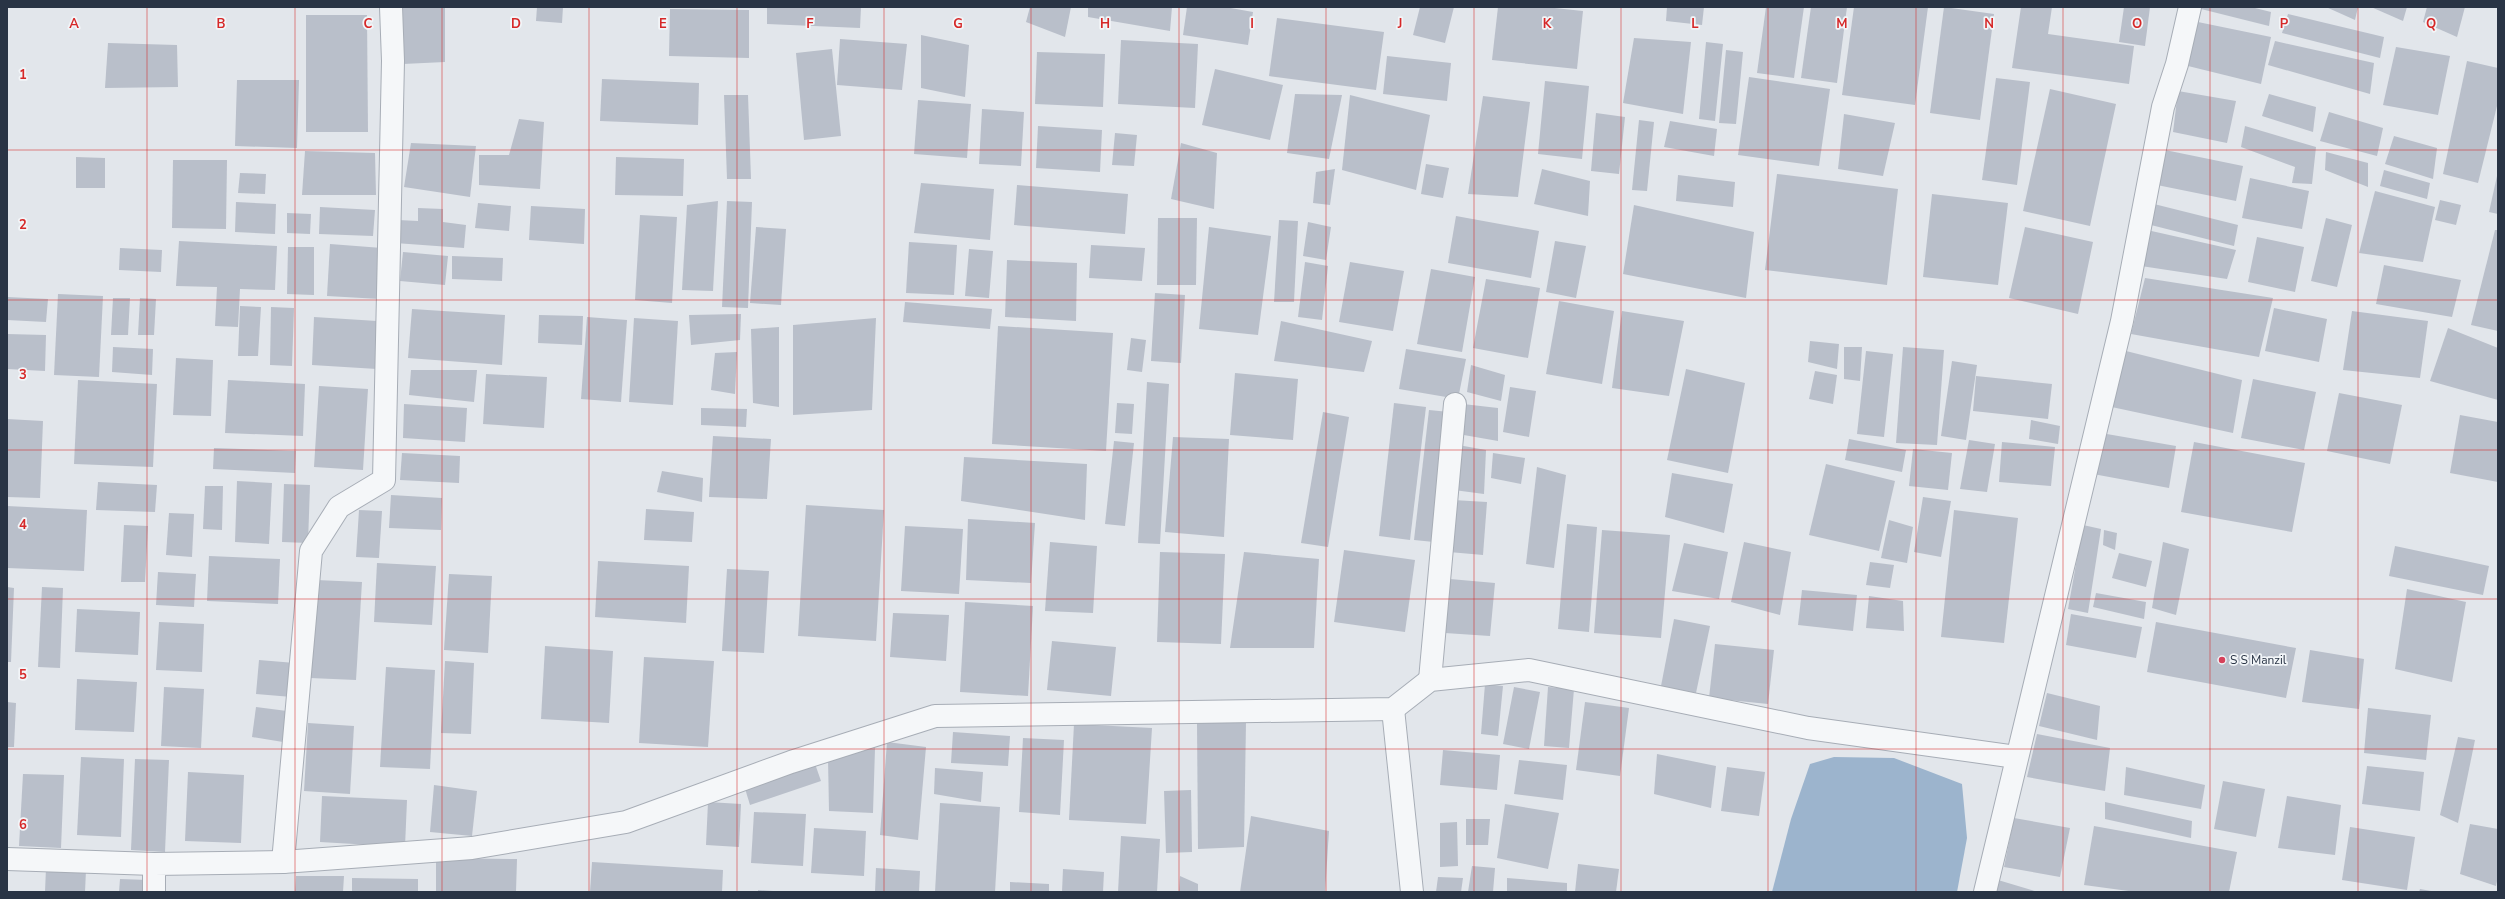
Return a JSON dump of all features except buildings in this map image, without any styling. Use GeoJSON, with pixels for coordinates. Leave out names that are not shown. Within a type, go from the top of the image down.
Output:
{"type":"FeatureCollection","features":[{"type":"Feature","properties":{"kind":"street"},"geometry":{"type":"LineString","coordinates":[[283,862],[312,551],[338,507],[384,480],[393,68],[392,7]]}},
{"type":"Feature","properties":{"kind":"street"},"geometry":{"type":"LineString","coordinates":[[1985,892],[2016,757],[2122,321],[2163,107],[2177,64],[2190,7]]}},
{"type":"Feature","properties":{"kind":"street"},"geometry":{"type":"LineString","coordinates":[[1430,680],[1456,404]]}},
{"type":"Feature","properties":{"kind":"street"},"geometry":{"type":"LineString","coordinates":[[7,859],[154,864],[283,862],[472,848],[626,822],[790,762],[936,716],[1393,708],[1430,680],[1529,670],[1808,728],[2016,757]]}},
{"type":"Feature","properties":{"kind":"street"},"geometry":{"type":"LineString","coordinates":[[1393,708],[1412,892]]}},
{"type":"Feature","properties":{"kind":"street"},"geometry":{"type":"LineString","coordinates":[[154,864],[154,892]]}},
{"type":"Feature","properties":{"kind":"water"},"geometry":{"type":"Polygon","coordinates":[[[1834,757],[1894,758],[1962,784],[1967,838],[1957,892],[1772,892],[1791,819],[1810,764],[1834,757]]]}},
{"type":"Feature","properties":{"kind":"place","name":"S S Manzil"},"geometry":{"type":"Point","coordinates":[2222,660]}}]}
